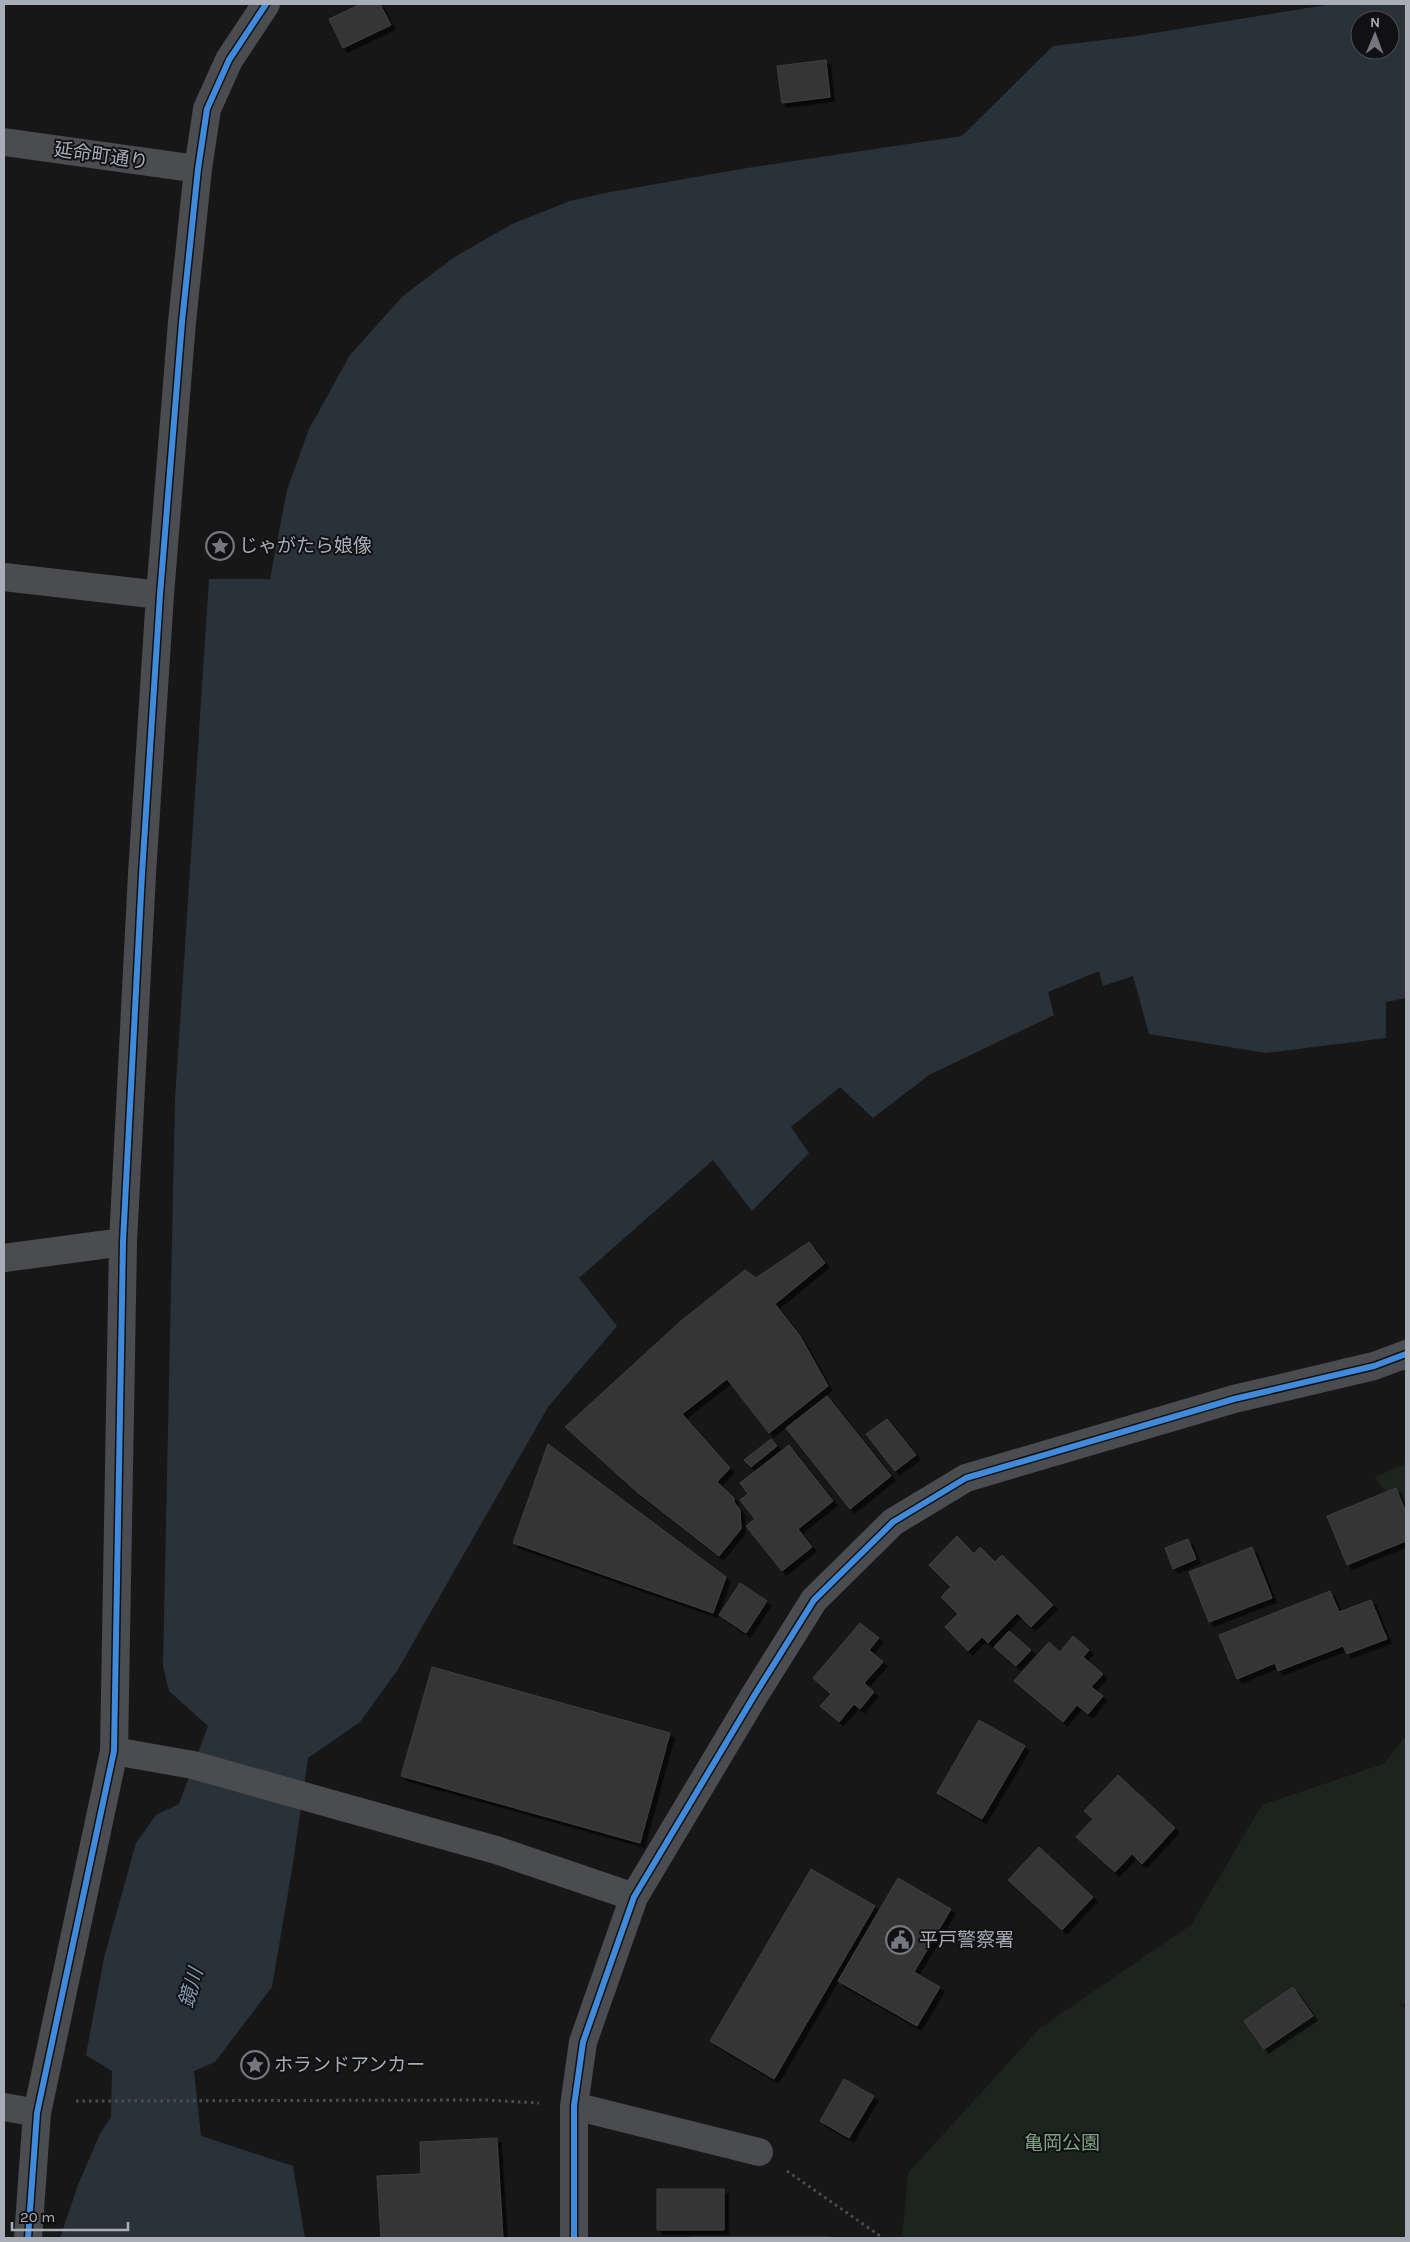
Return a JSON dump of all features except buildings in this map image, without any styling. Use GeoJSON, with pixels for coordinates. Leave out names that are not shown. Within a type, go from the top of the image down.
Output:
{"type":"FeatureCollection","features":[{"type":"Feature","properties":{"kind":"street"},"geometry":{"type":"LineString","coordinates":[[28,2238],[37,2113],[114,1751],[123,1242],[142,874],[160,595],[182,322],[198,169],[207,109],[229,60],[264,4]]}},
{"type":"Feature","properties":{"kind":"street","name":"延命町通り"},"geometry":{"type":"LineString","coordinates":[[4,142],[198,169]]}},
{"type":"Feature","properties":{"kind":"street"},"geometry":{"type":"LineString","coordinates":[[4,577],[160,595]]}},
{"type":"Feature","properties":{"kind":"street"},"geometry":{"type":"LineString","coordinates":[[4,1258],[123,1242]]}},
{"type":"Feature","properties":{"kind":"street"},"geometry":{"type":"LineString","coordinates":[[574,2238],[574,2106],[583,2042],[634,1897],[754,1696],[814,1600],[893,1522],[966,1478],[1234,1399],[1374,1366],[1406,1354]]}},
{"type":"Feature","properties":{"kind":"street"},"geometry":{"type":"LineString","coordinates":[[114,1751],[193,1765],[348,1808],[496,1850],[634,1897]]}},
{"type":"Feature","properties":{"kind":"street"},"geometry":{"type":"LineString","coordinates":[[574,2106],[759,2152]]}},
{"type":"Feature","properties":{"kind":"street"},"geometry":{"type":"LineString","coordinates":[[4,2107],[37,2113]]}},
{"type":"Feature","properties":{"kind":"path"},"geometry":{"type":"LineString","coordinates":[[77,2100],[487,2100],[574,2106]]}},
{"type":"Feature","properties":{"kind":"path"},"geometry":{"type":"LineString","coordinates":[[759,2152],[883,2238]]}},
{"type":"Feature","properties":{"kind":"green space"},"geometry":{"type":"Polygon","coordinates":[[[1406,1463],[1406,1512],[1374,1478],[1406,1463]]]}},
{"type":"Feature","properties":{"kind":"green space","name":"亀岡公園"},"geometry":{"type":"Polygon","coordinates":[[[1406,1736],[1406,2003],[1400,2005],[1406,2008],[1406,2238],[902,2238],[908,2173],[1040,2028],[1191,1925],[1262,1805],[1383,1764],[1406,1736]]]}},
{"type":"Feature","properties":{"kind":"water","name":"鏡川"},"geometry":{"type":"Polygon","coordinates":[[[1332,4],[1406,4],[1406,998],[1386,1002],[1386,1038],[1266,1053],[1149,1034],[1133,976],[1103,986],[1099,971],[1048,992],[1054,1015],[929,1075],[873,1118],[840,1087],[791,1127],[809,1153],[752,1211],[713,1160],[579,1278],[617,1326],[548,1407],[397,1671],[360,1722],[308,1758],[272,1987],[215,2062],[194,2071],[201,2136],[293,2166],[305,2238],[60,2238],[78,2185],[100,2134],[111,2117],[112,2071],[86,2055],[104,1958],[136,1843],[156,1815],[179,1804],[208,1726],[169,1691],[163,1666],[175,1100],[209,579],[270,579],[287,490],[309,429],[350,355],[403,296],[453,258],[512,224],[570,201],[741,169],[962,136],[1053,46],[1136,36],[1332,4]]]}},
{"type":"Feature","properties":{"kind":"cycle path"},"geometry":{"type":"LineString","coordinates":[[28,2238],[37,2113],[114,1751],[123,1242],[142,874],[160,595],[182,322],[198,169],[207,109],[229,60],[266,4]]}},
{"type":"Feature","properties":{"kind":"cycle path"},"geometry":{"type":"LineString","coordinates":[[574,2238],[574,2106],[583,2042],[634,1897],[754,1696],[814,1600],[893,1522],[966,1478],[1234,1399],[1374,1366],[1406,1354]]}},
{"type":"Feature","properties":{"kind":"place","name":"じゃがたら娘像"},"geometry":{"type":"Point","coordinates":[220,546]}},
{"type":"Feature","properties":{"kind":"place","name":"平戸警察署"},"geometry":{"type":"Point","coordinates":[900,1940]}},
{"type":"Feature","properties":{"kind":"place","name":"ホランドアンカー"},"geometry":{"type":"Point","coordinates":[255,2065]}}]}
